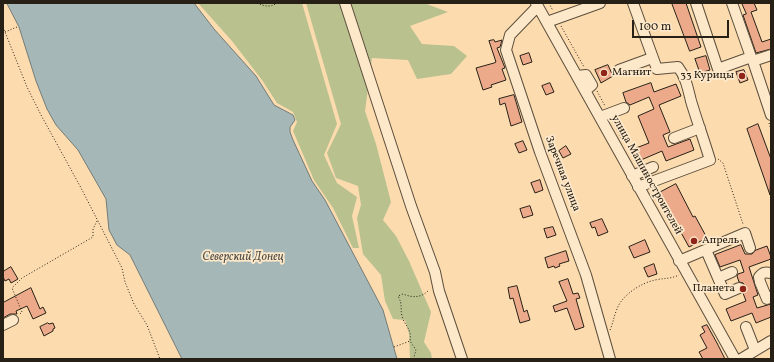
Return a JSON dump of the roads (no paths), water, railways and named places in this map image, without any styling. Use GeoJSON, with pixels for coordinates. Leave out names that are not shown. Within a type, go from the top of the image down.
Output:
{"type":"FeatureCollection","features":[{"type":"Feature","properties":{"kind":"street"},"geometry":{"type":"LineString","coordinates":[[345,3],[411,206],[435,272],[438,286],[462,359]]}},
{"type":"Feature","properties":{"kind":"street"},"geometry":{"type":"LineString","coordinates":[[552,20],[600,3]]}},
{"type":"Feature","properties":{"kind":"street"},"geometry":{"type":"LineString","coordinates":[[633,3],[657,69],[678,67],[682,72],[710,160],[641,191]]}},
{"type":"Feature","properties":{"kind":"street"},"geometry":{"type":"LineString","coordinates":[[696,3],[718,69],[771,55]]}},
{"type":"Feature","properties":{"kind":"street"},"geometry":{"type":"LineString","coordinates":[[732,3],[771,116]]}},
{"type":"Feature","properties":{"kind":"street","name":"улица Машиностроителей"},"geometry":{"type":"LineString","coordinates":[[537,5],[552,20],[576,76],[589,88],[604,115],[632,176],[735,359]]}},
{"type":"Feature","properties":{"kind":"street","name":"Заречная улица"},"geometry":{"type":"LineString","coordinates":[[537,5],[510,35],[506,50],[540,152],[586,275],[610,359]]}},
{"type":"Feature","properties":{"kind":"street"},"geometry":{"type":"LineString","coordinates":[[620,70],[652,58]]}},
{"type":"Feature","properties":{"kind":"street"},"geometry":{"type":"LineString","coordinates":[[604,115],[624,108]]}},
{"type":"Feature","properties":{"kind":"street"},"geometry":{"type":"LineString","coordinates":[[674,138],[700,128]]}},
{"type":"Feature","properties":{"kind":"street"},"geometry":{"type":"LineString","coordinates":[[632,176],[653,167]]}},
{"type":"Feature","properties":{"kind":"street"},"geometry":{"type":"LineString","coordinates":[[680,261],[745,233],[750,248]]}},
{"type":"Feature","properties":{"kind":"street"},"geometry":{"type":"LineString","coordinates":[[706,250],[725,294],[739,288]]}},
{"type":"Feature","properties":{"kind":"street"},"geometry":{"type":"LineString","coordinates":[[718,278],[732,272]]}},
{"type":"Feature","properties":{"kind":"street"},"geometry":{"type":"LineString","coordinates":[[771,273],[762,273],[759,277],[767,299],[771,297]]}},
{"type":"Feature","properties":{"kind":"street"},"geometry":{"type":"LineString","coordinates":[[3,325],[13,320]]}},
{"type":"Feature","properties":{"kind":"street"},"geometry":{"type":"LineString","coordinates":[[746,327],[756,350]]}},
{"type":"Feature","properties":{"kind":"street"},"geometry":{"type":"LineString","coordinates":[[741,359],[771,341]]}},
{"type":"Feature","properties":{"kind":"water","name":"Северский Донец"},"geometry":{"type":"Polygon","coordinates":[[[7,3],[194,3],[214,29],[256,76],[274,105],[293,115],[295,120],[290,127],[290,132],[293,140],[312,181],[325,200],[383,310],[397,359],[182,359],[130,255],[117,245],[109,230],[106,199],[78,150],[56,125],[47,109],[36,81],[19,27],[7,3]]]}},
{"type":"Feature","properties":{"kind":"place","name":"Магнит"},"geometry":{"type":"Point","coordinates":[604,73]}},
{"type":"Feature","properties":{"kind":"place","name":"33 Курицы"},"geometry":{"type":"Point","coordinates":[742,76]}},
{"type":"Feature","properties":{"kind":"place","name":"Апрель"},"geometry":{"type":"Point","coordinates":[694,241]}},
{"type":"Feature","properties":{"kind":"place","name":"Планета"},"geometry":{"type":"Point","coordinates":[743,289]}}]}
